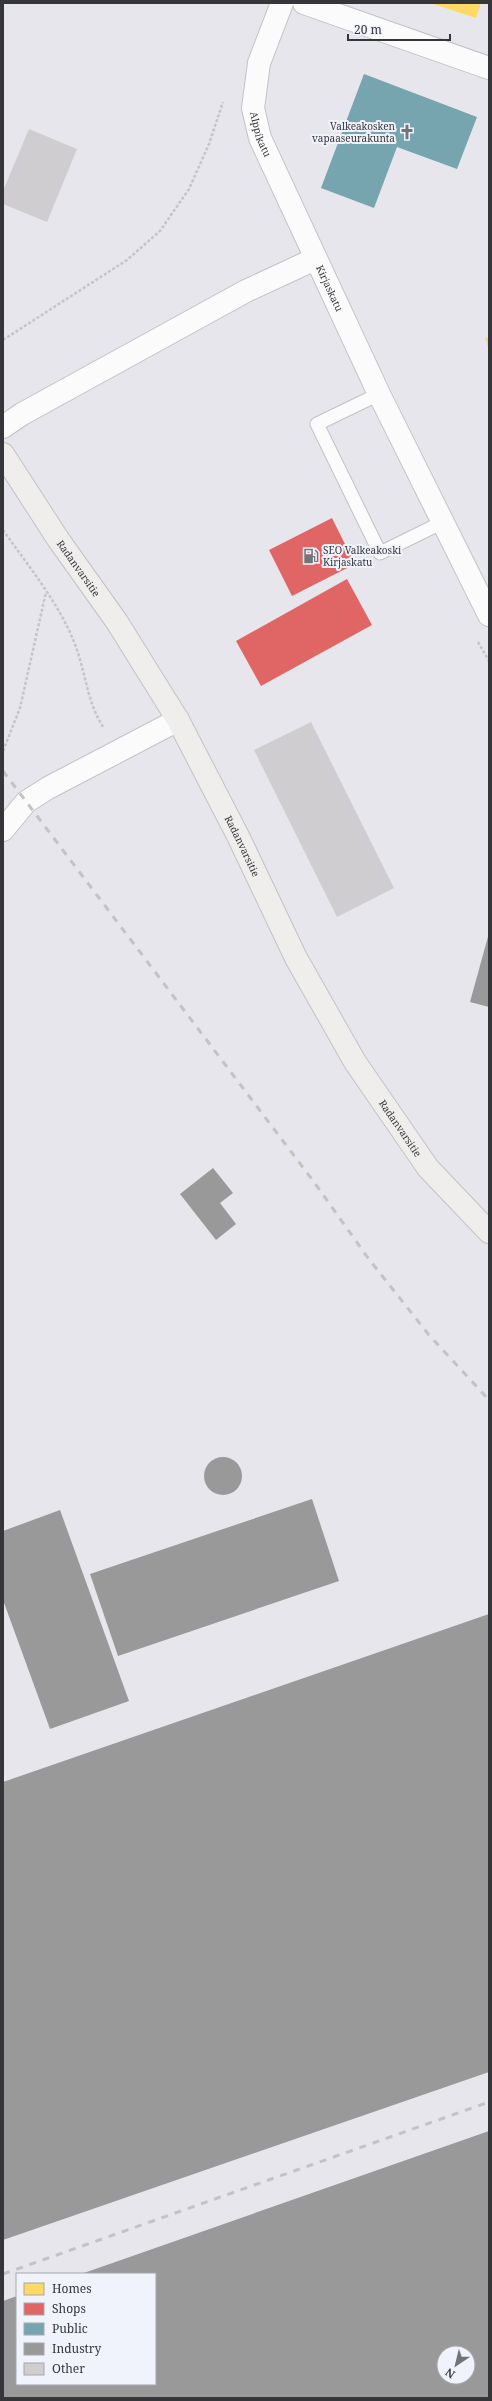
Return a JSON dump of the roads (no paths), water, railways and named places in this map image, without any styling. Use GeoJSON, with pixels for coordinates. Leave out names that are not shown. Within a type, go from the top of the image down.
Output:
{"type":"FeatureCollection","features":[{"type":"Feature","properties":{"kind":"street","name":"Alppikatu"},"geometry":{"type":"LineString","coordinates":[[282,3],[259,63],[252,108],[260,138],[315,259]]}},
{"type":"Feature","properties":{"kind":"street"},"geometry":{"type":"LineString","coordinates":[[304,3],[489,68]]}},
{"type":"Feature","properties":{"kind":"street","name":"Kirjaskatu"},"geometry":{"type":"LineString","coordinates":[[3,427],[22,414],[246,291],[315,259],[379,394],[488,610]]}},
{"type":"Feature","properties":{"kind":"street","name":"Radanvarsitie"},"geometry":{"type":"LineString","coordinates":[[3,454],[58,540],[117,622],[178,720],[239,838],[296,958],[356,1062],[428,1168],[489,1232]]}},
{"type":"Feature","properties":{"kind":"street"},"geometry":{"type":"LineString","coordinates":[[3,830],[26,802],[48,788],[178,720]]}},
{"type":"Feature","properties":{"kind":"lane"},"geometry":{"type":"LineString","coordinates":[[379,394],[317,424],[380,553],[443,522]]}},
{"type":"Feature","properties":{"kind":"railway"},"geometry":{"type":"LineString","coordinates":[[3,771],[314,1182],[368,1258],[429,1335],[489,1400]]}},
{"type":"Feature","properties":{"kind":"railway"},"geometry":{"type":"LineString","coordinates":[[3,2274],[489,2102]]}},
{"type":"Feature","properties":{"kind":"place","name":"Valkeakosken vapaaseurakunta"},"geometry":{"type":"Point","coordinates":[407,132]}},
{"type":"Feature","properties":{"kind":"place","name":"SEO Valkeakoski Kirjaskatu"},"geometry":{"type":"Point","coordinates":[311,556]}}]}
